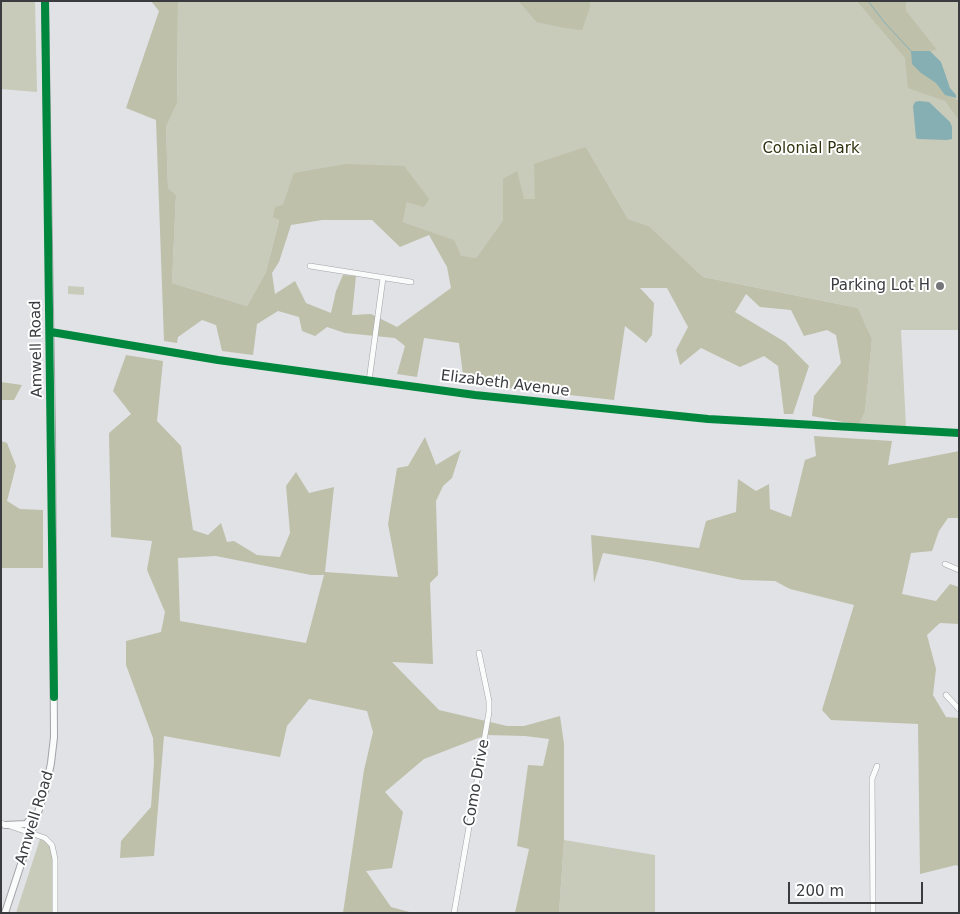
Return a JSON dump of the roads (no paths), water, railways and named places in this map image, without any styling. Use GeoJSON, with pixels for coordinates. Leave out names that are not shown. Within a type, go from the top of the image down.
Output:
{"type":"FeatureCollection","features":[{"type":"Feature","properties":{"kind":"main road","name":"Amwell Road"},"geometry":{"type":"LineString","coordinates":[[5,913],[39,809],[51,763],[55,710],[45,1]]}},
{"type":"Feature","properties":{"kind":"main road"},"geometry":{"type":"LineString","coordinates":[[3,824],[14,826],[26,824],[39,809]]}},
{"type":"Feature","properties":{"kind":"street"},"geometry":{"type":"LineString","coordinates":[[310,266],[411,282]]}},
{"type":"Feature","properties":{"kind":"street"},"geometry":{"type":"LineString","coordinates":[[369,381],[383,278]]}},
{"type":"Feature","properties":{"kind":"street","name":"Elizabeth Avenue"},"geometry":{"type":"LineString","coordinates":[[51,332],[218,360],[477,395],[693,418],[959,433]]}},
{"type":"Feature","properties":{"kind":"street"},"geometry":{"type":"LineString","coordinates":[[945,564],[959,570]]}},
{"type":"Feature","properties":{"kind":"street","name":"Como Drive"},"geometry":{"type":"LineString","coordinates":[[454,913],[489,712],[490,701],[479,653]]}},
{"type":"Feature","properties":{"kind":"street"},"geometry":{"type":"LineString","coordinates":[[946,695],[959,709]]}},
{"type":"Feature","properties":{"kind":"street"},"geometry":{"type":"LineString","coordinates":[[873,913],[872,779],[877,766]]}},
{"type":"Feature","properties":{"kind":"street"},"geometry":{"type":"LineString","coordinates":[[3,824],[45,838],[52,845],[54,851],[55,913]]}},
{"type":"Feature","properties":{"kind":"water"},"geometry":{"type":"Polygon","coordinates":[[[911,51],[930,51],[941,62],[950,88],[956,95],[956,98],[945,95],[936,83],[912,64],[911,51]]]}},
{"type":"Feature","properties":{"kind":"water"},"geometry":{"type":"Polygon","coordinates":[[[915,102],[929,102],[950,122],[952,139],[916,138],[913,106],[915,102]]]}},
{"type":"Feature","properties":{"kind":"waterway"},"geometry":{"type":"LineString","coordinates":[[868,1],[911,51]]}},
{"type":"Feature","properties":{"kind":"place","name":"Parking Lot H"},"geometry":{"type":"Point","coordinates":[940,286]}},
{"type":"Feature","properties":{"kind":"park label","name":"Colonial Park"},"geometry":{"type":"Point","coordinates":[811,149]}}]}
